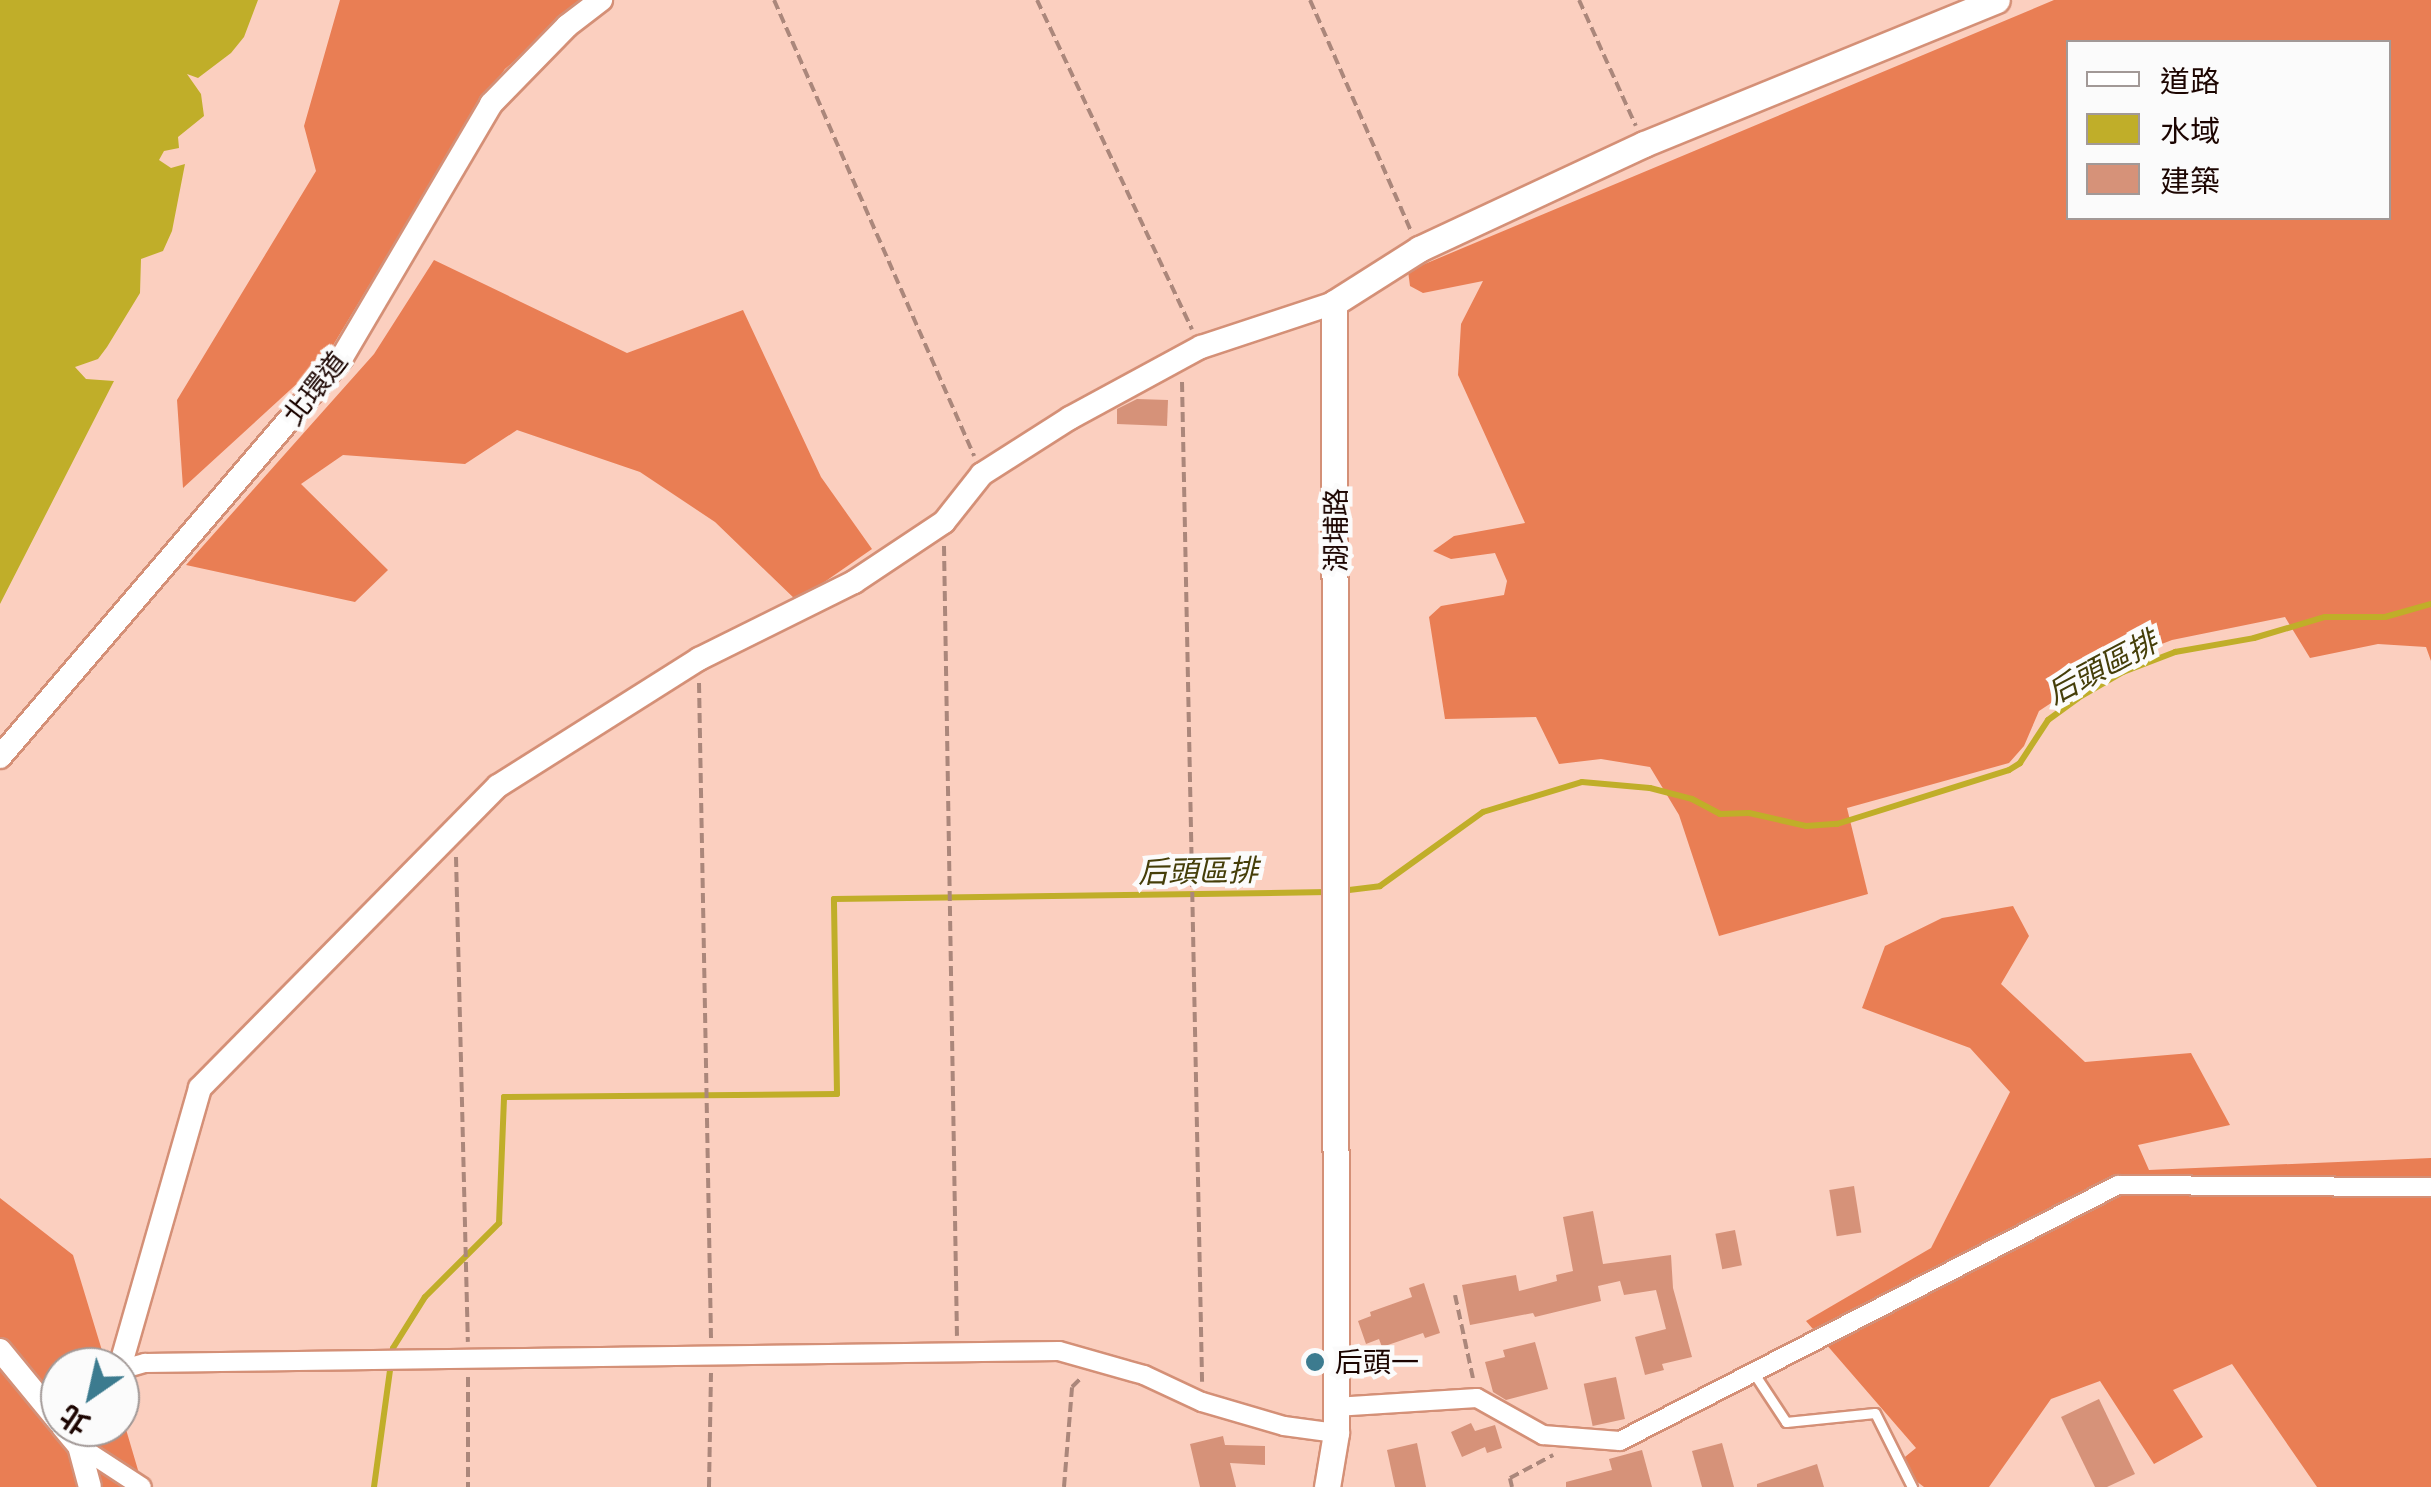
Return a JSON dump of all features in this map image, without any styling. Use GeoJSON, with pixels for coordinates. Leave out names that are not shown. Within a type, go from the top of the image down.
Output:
{"type":"FeatureCollection","features":[{"type":"Feature","properties":{"kind":"main road"},"geometry":{"type":"LineString","coordinates":[[1334,303],[1419,249],[1644,144],[1998,0]]}},
{"type":"Feature","properties":{"kind":"main road","name":"湖埔路"},"geometry":{"type":"LineString","coordinates":[[1327,1487],[1336,1433],[1334,303]]}},
{"type":"Feature","properties":{"kind":"street","name":"北環道"},"geometry":{"type":"LineString","coordinates":[[0,758],[340,360],[490,104],[567,26],[601,0]]}},
{"type":"Feature","properties":{"kind":"street"},"geometry":{"type":"LineString","coordinates":[[126,1347],[200,1088],[498,786],[699,659],[854,582],[944,522],[982,474],[1070,418],[1191,353],[1334,303]]}},
{"type":"Feature","properties":{"kind":"street"},"geometry":{"type":"LineString","coordinates":[[1335,1407],[1477,1398],[1543,1436],[1620,1440],[2118,1185],[2431,1187]]}},
{"type":"Feature","properties":{"kind":"street"},"geometry":{"type":"LineString","coordinates":[[0,1350],[40,1398]]}},
{"type":"Feature","properties":{"kind":"street"},"geometry":{"type":"LineString","coordinates":[[140,1363],[1059,1351],[1144,1375],[1202,1402],[1284,1426],[1336,1433]]}},
{"type":"Feature","properties":{"kind":"street"},"geometry":{"type":"LineString","coordinates":[[85,1447],[90,1487]]}},
{"type":"Feature","properties":{"kind":"street"},"geometry":{"type":"LineString","coordinates":[[96,1447],[142,1487]]}},
{"type":"Feature","properties":{"kind":"lane"},"geometry":{"type":"LineString","coordinates":[[1753,1372],[1786,1422],[1875,1413],[1912,1487]]}},
{"type":"Feature","properties":{"kind":"path"},"geometry":{"type":"LineString","coordinates":[[774,0],[982,474]]}},
{"type":"Feature","properties":{"kind":"path"},"geometry":{"type":"LineString","coordinates":[[1038,0],[1191,353],[1188,888],[1202,1402]]}},
{"type":"Feature","properties":{"kind":"path"},"geometry":{"type":"LineString","coordinates":[[1310,0],[1419,249]]}},
{"type":"Feature","properties":{"kind":"path"},"geometry":{"type":"LineString","coordinates":[[1579,0],[1644,144]]}},
{"type":"Feature","properties":{"kind":"path"},"geometry":{"type":"LineString","coordinates":[[944,522],[946,888],[957,1351]]}},
{"type":"Feature","properties":{"kind":"path"},"geometry":{"type":"LineString","coordinates":[[699,659],[708,1104],[709,1487]]}},
{"type":"Feature","properties":{"kind":"path"},"geometry":{"type":"LineString","coordinates":[[455,826],[467,1265]]}},
{"type":"Feature","properties":{"kind":"path"},"geometry":{"type":"LineString","coordinates":[[1455,1295],[1477,1398]]}},
{"type":"Feature","properties":{"kind":"path"},"geometry":{"type":"LineString","coordinates":[[1064,1487],[1072,1387],[1097,1364]]}},
{"type":"Feature","properties":{"kind":"path"},"geometry":{"type":"LineString","coordinates":[[1512,1487],[1510,1478],[1584,1438]]}},
{"type":"Feature","properties":{"kind":"shaded area"},"geometry":{"type":"Polygon","coordinates":[[[340,0],[584,0],[505,69],[462,131],[326,357],[183,488],[177,400],[316,171],[304,126],[340,0]]]}},
{"type":"Feature","properties":{"kind":"shaded area"},"geometry":{"type":"Polygon","coordinates":[[[2054,0],[2431,0],[2431,661],[2426,647],[2378,644],[2310,658],[2285,617],[2172,640],[2110,664],[2039,711],[2024,746],[2009,763],[1847,808],[1868,894],[1719,936],[1679,815],[1650,767],[1601,759],[1559,764],[1536,717],[1445,719],[1429,617],[1441,606],[1504,595],[1507,581],[1495,553],[1451,559],[1433,551],[1454,536],[1525,523],[1458,375],[1461,324],[1483,281],[1423,293],[1410,286],[1408,271],[2054,0]]]}},
{"type":"Feature","properties":{"kind":"shaded area"},"geometry":{"type":"Polygon","coordinates":[[[434,260],[627,353],[743,310],[821,477],[872,549],[797,601],[715,522],[640,472],[517,430],[465,464],[343,455],[301,484],[388,570],[355,602],[186,565],[374,354],[434,260]]]}},
{"type":"Feature","properties":{"kind":"shaded area"},"geometry":{"type":"Polygon","coordinates":[[[2013,906],[2029,936],[2001,984],[2085,1062],[2191,1053],[2230,1125],[2138,1145],[2149,1170],[2431,1158],[2431,1487],[2317,1487],[2232,1364],[2173,1390],[2203,1437],[2154,1464],[2100,1381],[2051,1399],[1989,1487],[1924,1487],[1895,1465],[1916,1448],[1806,1321],[1931,1248],[2010,1092],[1970,1048],[1862,1008],[1885,946],[1942,918],[2013,906]]]}},
{"type":"Feature","properties":{"kind":"shaded area"},"geometry":{"type":"Polygon","coordinates":[[[0,1198],[73,1255],[101,1347],[40,1347],[40,1447],[131,1447],[143,1487],[0,1487],[0,1198]]]}},
{"type":"Feature","properties":{"kind":"water"},"geometry":{"type":"Polygon","coordinates":[[[0,0],[258,0],[244,37],[231,53],[198,78],[187,74],[201,94],[204,116],[178,137],[179,148],[164,151],[159,160],[171,168],[185,164],[172,231],[163,251],[141,259],[140,293],[107,347],[98,359],[75,367],[86,379],[114,381],[0,604],[0,0]]]}},
{"type":"Feature","properties":{"kind":"building"},"geometry":{"type":"Polygon","coordinates":[[[1137,399],[1168,400],[1167,426],[1117,424],[1117,409],[1137,399]]]}},
{"type":"Feature","properties":{"kind":"building"},"geometry":{"type":"Polygon","coordinates":[[[1854,1186],[1861,1232],[1837,1236],[1829,1190],[1854,1186]]]}},
{"type":"Feature","properties":{"kind":"building"},"geometry":{"type":"Polygon","coordinates":[[[1593,1211],[1603,1264],[1671,1255],[1673,1288],[1692,1357],[1662,1364],[1664,1370],[1645,1375],[1635,1337],[1666,1329],[1656,1290],[1624,1295],[1620,1281],[1598,1286],[1601,1301],[1535,1317],[1533,1313],[1470,1325],[1462,1285],[1516,1275],[1519,1291],[1557,1281],[1556,1275],[1573,1271],[1563,1217],[1593,1211]]]}},
{"type":"Feature","properties":{"kind":"building"},"geometry":{"type":"Polygon","coordinates":[[[1735,1230],[1742,1265],[1722,1269],[1715,1234],[1735,1230]]]}},
{"type":"Feature","properties":{"kind":"building"},"geometry":{"type":"Polygon","coordinates":[[[1424,1283],[1440,1333],[1425,1338],[1423,1333],[1382,1347],[1379,1339],[1366,1344],[1358,1321],[1371,1316],[1370,1312],[1412,1297],[1409,1288],[1424,1283]]]}},
{"type":"Feature","properties":{"kind":"building"},"geometry":{"type":"Polygon","coordinates":[[[1535,1342],[1548,1389],[1506,1400],[1493,1392],[1485,1362],[1505,1357],[1503,1350],[1535,1342]]]}},
{"type":"Feature","properties":{"kind":"building"},"geometry":{"type":"Polygon","coordinates":[[[1616,1377],[1625,1419],[1593,1426],[1584,1384],[1616,1377]]]}},
{"type":"Feature","properties":{"kind":"building"},"geometry":{"type":"Polygon","coordinates":[[[2099,1399],[2135,1474],[2107,1487],[2095,1487],[2061,1417],[2099,1399]]]}},
{"type":"Feature","properties":{"kind":"building"},"geometry":{"type":"Polygon","coordinates":[[[1471,1423],[1475,1431],[1495,1425],[1502,1448],[1487,1453],[1485,1447],[1462,1457],[1451,1432],[1471,1423]]]}},
{"type":"Feature","properties":{"kind":"building"},"geometry":{"type":"Polygon","coordinates":[[[1223,1436],[1225,1445],[1265,1446],[1265,1465],[1230,1463],[1236,1487],[1200,1487],[1190,1444],[1223,1436]]]}},
{"type":"Feature","properties":{"kind":"building"},"geometry":{"type":"Polygon","coordinates":[[[1417,1443],[1426,1487],[1395,1487],[1387,1450],[1417,1443]]]}},
{"type":"Feature","properties":{"kind":"building"},"geometry":{"type":"Polygon","coordinates":[[[1722,1443],[1734,1487],[1702,1487],[1692,1451],[1722,1443]]]}},
{"type":"Feature","properties":{"kind":"building"},"geometry":{"type":"Polygon","coordinates":[[[1642,1450],[1652,1487],[1566,1487],[1566,1482],[1612,1470],[1609,1459],[1642,1450]]]}},
{"type":"Feature","properties":{"kind":"building"},"geometry":{"type":"Polygon","coordinates":[[[1817,1464],[1824,1487],[1757,1487],[1757,1484],[1817,1464]]]}},
{"type":"Feature","properties":{"kind":"waterway","name":"后頭區排"},"geometry":{"type":"LineString","coordinates":[[1341,891],[1380,886],[1483,812],[1582,782],[1650,788],[1692,799],[1720,814],[1749,813],[1806,826],[1837,824],[2009,770],[2020,763],[2048,720],[2078,698],[2123,672],[2175,652],[2254,638],[2325,617],[2385,617],[2431,604]]}},
{"type":"Feature","properties":{"kind":"waterway","name":"后頭區排"},"geometry":{"type":"LineString","coordinates":[[374,1487],[393,1348],[425,1297],[499,1223],[504,1097],[837,1094],[834,899],[1328,892]]}},
{"type":"Feature","properties":{"kind":"place","name":"后頭一"},"geometry":{"type":"Point","coordinates":[1315,1362]}}]}
